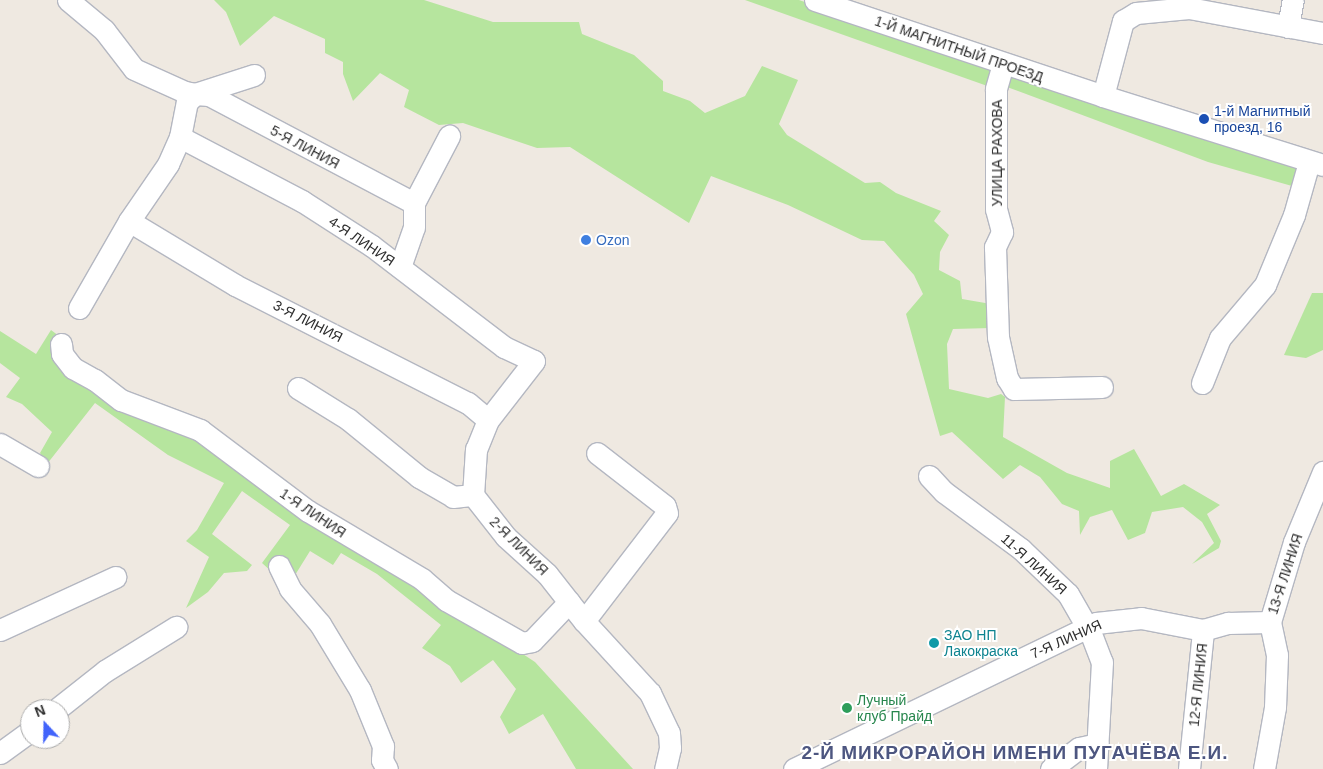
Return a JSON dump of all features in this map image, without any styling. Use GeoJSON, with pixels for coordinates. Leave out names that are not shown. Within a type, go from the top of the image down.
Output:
{"type":"FeatureCollection","features":[{"type":"Feature","properties":{"kind":"street","name":"5-Я ЛИНИЯ"},"geometry":{"type":"LineString","coordinates":[[68,0],[104,30],[134,68],[185,92],[209,95],[414,203]]}},
{"type":"Feature","properties":{"kind":"street","name":"1-Й МАГНИТНЫЙ ПРОЕЗД"},"geometry":{"type":"LineString","coordinates":[[815,0],[1003,64],[1316,163],[1265,285],[1220,338],[1202,383]]}},
{"type":"Feature","properties":{"kind":"street"},"geometry":{"type":"LineString","coordinates":[[1288,27],[1293,0]]}},
{"type":"Feature","properties":{"kind":"street"},"geometry":{"type":"LineString","coordinates":[[1103,96],[1123,21],[1136,13],[1190,8],[1323,33]]}},
{"type":"Feature","properties":{"kind":"street","name":"УЛИЦА РАХОВА"},"geometry":{"type":"LineString","coordinates":[[1003,64],[996,89],[996,209],[1002,232],[995,247],[998,337],[1007,378],[1014,389],[1102,387]]}},
{"type":"Feature","properties":{"kind":"street"},"geometry":{"type":"LineString","coordinates":[[79,308],[129,220],[168,164],[180,137],[187,102],[195,94],[254,75]]}},
{"type":"Feature","properties":{"kind":"street"},"geometry":{"type":"LineString","coordinates":[[400,267],[414,228],[414,203],[449,136]]}},
{"type":"Feature","properties":{"kind":"street","name":"4-Я ЛИНИЯ"},"geometry":{"type":"LineString","coordinates":[[180,137],[302,202],[372,246],[504,347],[534,362],[488,420]]}},
{"type":"Feature","properties":{"kind":"street","name":"3-Я ЛИНИЯ"},"geometry":{"type":"LineString","coordinates":[[129,220],[235,285],[468,403],[488,420]]}},
{"type":"Feature","properties":{"kind":"street","name":"1-Я ЛИНИЯ"},"geometry":{"type":"LineString","coordinates":[[61,344],[62,354],[73,368],[95,380],[121,400],[200,430],[308,511],[422,579],[446,600],[522,643],[532,641],[569,602]]}},
{"type":"Feature","properties":{"kind":"street"},"geometry":{"type":"LineString","coordinates":[[298,388],[348,419],[419,478],[452,496],[473,495],[476,449],[488,420]]}},
{"type":"Feature","properties":{"kind":"street"},"geometry":{"type":"LineString","coordinates":[[0,444],[38,466]]}},
{"type":"Feature","properties":{"kind":"street"},"geometry":{"type":"LineString","coordinates":[[584,621],[667,513],[665,506],[597,453]]}},
{"type":"Feature","properties":{"kind":"street","name":"13-Я ЛИНИЯ"},"geometry":{"type":"LineString","coordinates":[[1264,769],[1275,707],[1277,655],[1270,622],[1294,542],[1323,472]]}},
{"type":"Feature","properties":{"kind":"street","name":"11-Я ЛИНИЯ"},"geometry":{"type":"LineString","coordinates":[[929,476],[944,492],[1021,549],[1068,594],[1086,626],[1102,662],[1096,769]]}},
{"type":"Feature","properties":{"kind":"street","name":"2-Я ЛИНИЯ"},"geometry":{"type":"LineString","coordinates":[[473,495],[506,536],[547,574],[584,621],[650,693],[661,711],[670,748],[665,769]]}},
{"type":"Feature","properties":{"kind":"street"},"geometry":{"type":"LineString","coordinates":[[279,566],[290,589],[320,624],[360,690],[383,746],[382,760],[387,769]]}},
{"type":"Feature","properties":{"kind":"street"},"geometry":{"type":"LineString","coordinates":[[0,630],[107,582]]}},
{"type":"Feature","properties":{"kind":"street","name":"7-Я ЛИНИЯ"},"geometry":{"type":"LineString","coordinates":[[794,769],[1086,626],[1114,619],[1141,618],[1203,630],[1228,623],[1270,622]]}},
{"type":"Feature","properties":{"kind":"street"},"geometry":{"type":"LineString","coordinates":[[69,699],[105,670],[176,627]]}},
{"type":"Feature","properties":{"kind":"street","name":"12-Я ЛИНИЯ"},"geometry":{"type":"LineString","coordinates":[[1189,769],[1203,630]]}},
{"type":"Feature","properties":{"kind":"street"},"geometry":{"type":"LineString","coordinates":[[0,753],[20,738]]}},
{"type":"Feature","properties":{"kind":"street"},"geometry":{"type":"LineString","coordinates":[[1051,769],[1079,748],[1098,744]]}},
{"type":"Feature","properties":{"kind":"green space"},"geometry":{"type":"Polygon","coordinates":[[[214,0],[424,0],[493,22],[579,22],[582,34],[634,55],[663,81],[663,91],[690,101],[705,113],[745,96],[762,66],[798,80],[779,124],[787,135],[865,183],[880,182],[896,193],[941,211],[934,221],[949,235],[940,252],[939,270],[960,281],[962,299],[991,304],[991,328],[953,329],[947,344],[949,389],[988,398],[1001,394],[1005,397],[1003,437],[1067,473],[1110,488],[1110,461],[1134,449],[1161,496],[1184,484],[1220,505],[1207,514],[1221,541],[1219,548],[1192,564],[1214,543],[1202,522],[1183,507],[1152,512],[1145,533],[1128,540],[1112,510],[1090,517],[1080,535],[1079,511],[1062,504],[1040,477],[1020,465],[1003,479],[952,432],[940,436],[906,314],[923,294],[914,275],[884,241],[862,240],[788,205],[711,176],[689,223],[570,147],[537,148],[463,123],[439,125],[404,107],[409,90],[380,73],[353,101],[343,74],[343,62],[325,53],[325,39],[274,16],[240,46],[226,12],[214,0]]]}},
{"type":"Feature","properties":{"kind":"green space"},"geometry":{"type":"Polygon","coordinates":[[[745,0],[799,0],[997,67],[993,88],[745,0]]]}},
{"type":"Feature","properties":{"kind":"green space"},"geometry":{"type":"Polygon","coordinates":[[[1004,74],[1300,167],[1292,186],[1208,162],[1007,87],[1004,74]]]}},
{"type":"Feature","properties":{"kind":"green space"},"geometry":{"type":"Polygon","coordinates":[[[1312,293],[1323,293],[1323,350],[1306,358],[1284,355],[1312,293]]]}},
{"type":"Feature","properties":{"kind":"green space"},"geometry":{"type":"Polygon","coordinates":[[[51,330],[59,336],[55,346],[535,662],[633,769],[576,769],[543,714],[509,734],[500,717],[516,689],[493,660],[461,683],[450,666],[422,648],[441,625],[377,574],[341,553],[333,565],[310,551],[292,580],[284,583],[262,563],[290,525],[242,491],[212,534],[252,565],[247,571],[224,573],[208,592],[186,608],[209,557],[186,541],[197,530],[224,483],[168,455],[95,403],[47,464],[40,453],[52,432],[22,404],[6,397],[20,378],[0,363],[0,331],[36,354],[51,330]]]}},
{"type":"Feature","properties":{"kind":"place","name":"1-й Магнитный проезд, 16"},"geometry":{"type":"Point","coordinates":[1204,119]}},
{"type":"Feature","properties":{"kind":"place","name":"Ozon"},"geometry":{"type":"Point","coordinates":[586,240]}},
{"type":"Feature","properties":{"kind":"place","name":"ЗАО НП Лакокраска"},"geometry":{"type":"Point","coordinates":[934,643]}},
{"type":"Feature","properties":{"kind":"place","name":"Лучный клуб Прайд"},"geometry":{"type":"Point","coordinates":[847,708]}},
{"type":"Feature","properties":{"kind":"district","name":"2-Й МИКРОРАЙОН ИМЕНИ ПУГАЧЁВА Е.И."},"geometry":{"type":"Point","coordinates":[1015,753]}}]}
